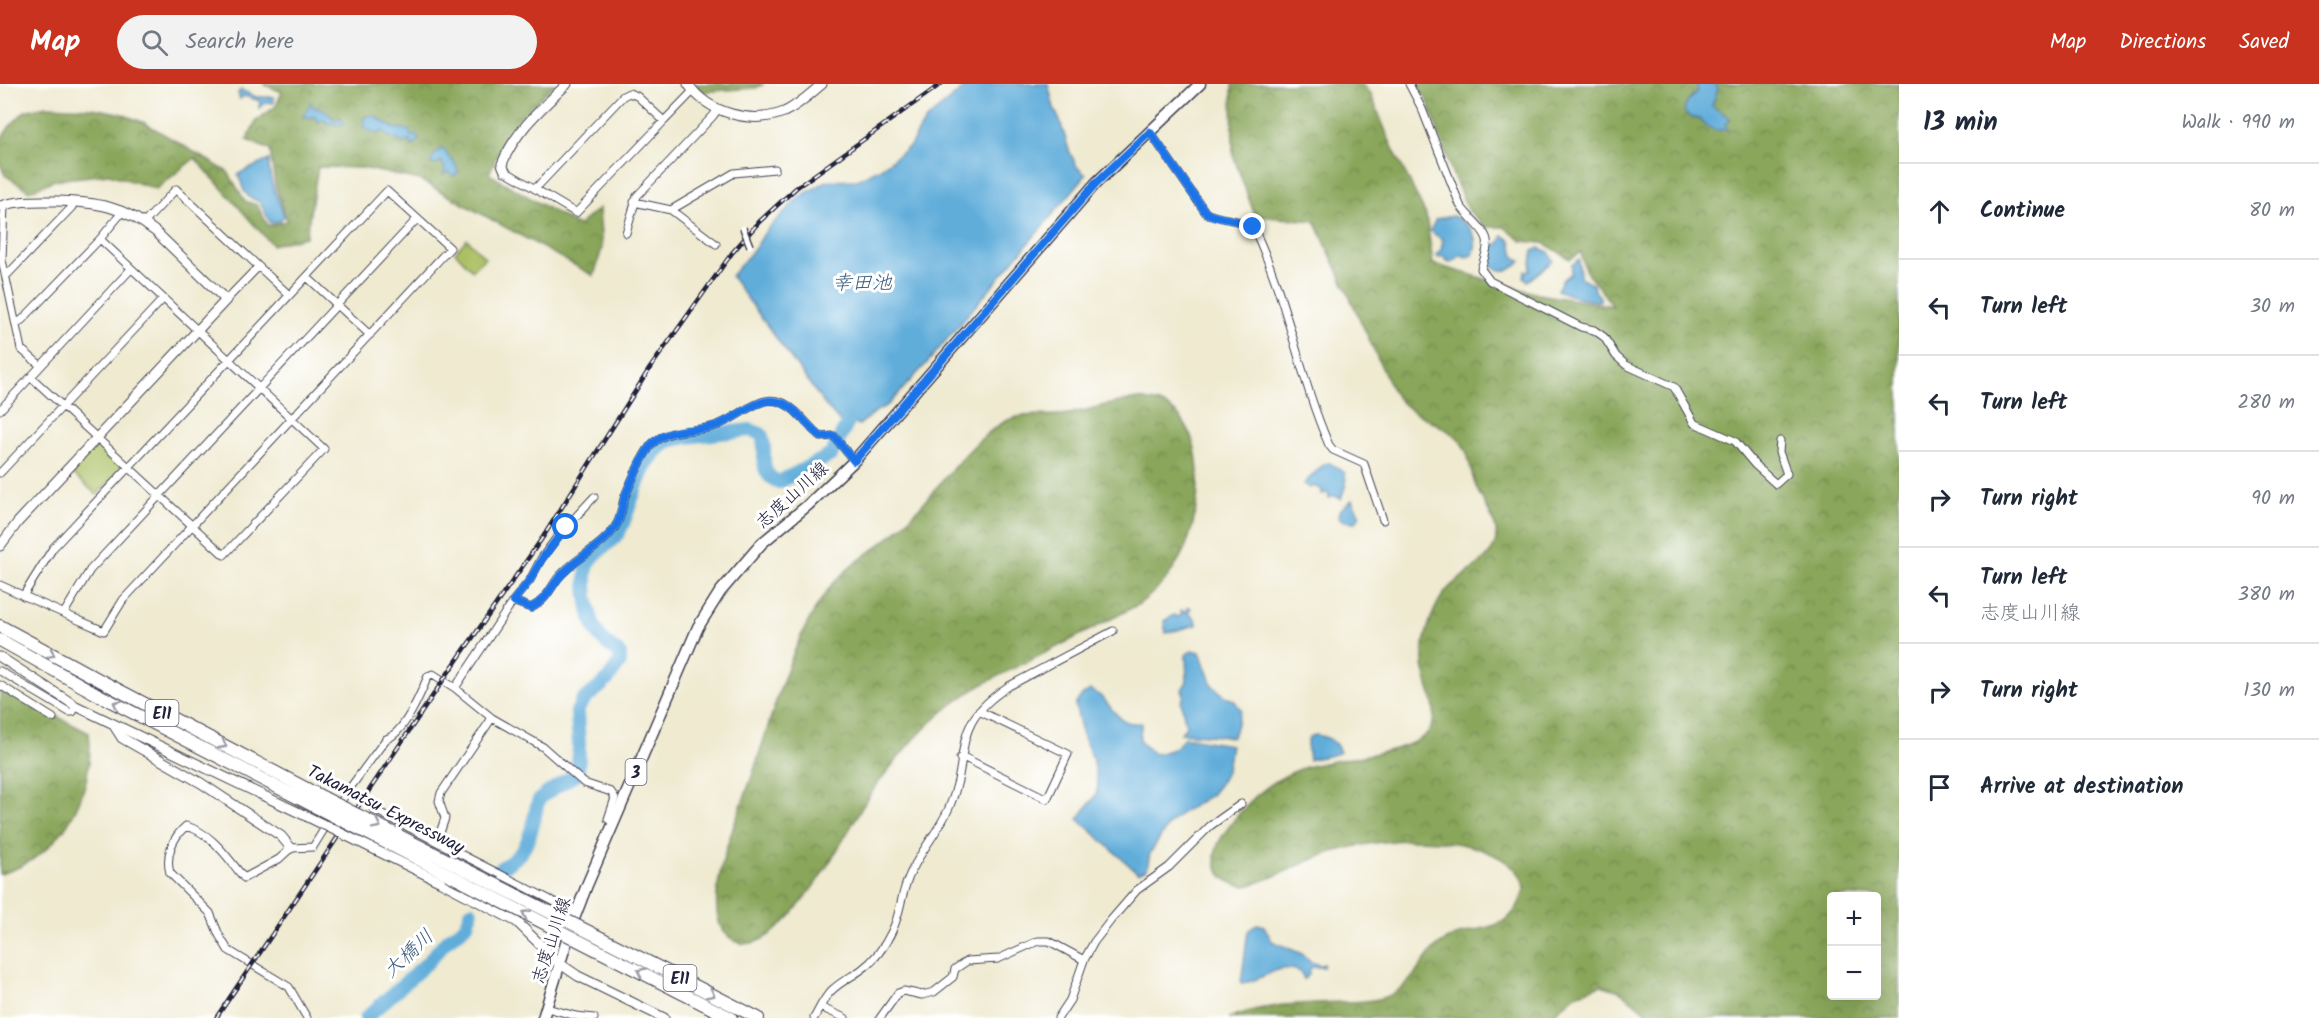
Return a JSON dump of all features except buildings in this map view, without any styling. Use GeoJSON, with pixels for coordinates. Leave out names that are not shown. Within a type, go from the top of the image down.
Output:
{"type":"FeatureCollection","features":[{"type":"Feature","properties":{"kind":"highway","name":"Takamatsu Expressway"},"geometry":{"type":"LineString","coordinates":[[0,626],[321,803]]}},
{"type":"Feature","properties":{"kind":"highway","name":"Takamatsu Expressway"},"geometry":{"type":"LineString","coordinates":[[0,640],[95,693],[321,803],[600,944],[758,1018]]}},
{"type":"Feature","properties":{"kind":"highway","name":"Takamatsu Expressway"},"geometry":{"type":"LineString","coordinates":[[600,944],[731,1018]]}},
{"type":"Feature","properties":{"kind":"main road","name":"志度山川線"},"geometry":{"type":"LineString","coordinates":[[545,1013],[576,913],[694,637],[720,592],[762,543],[808,505],[854,461],[1096,183],[1200,84]]}},
{"type":"Feature","properties":{"kind":"street"},"geometry":{"type":"LineString","coordinates":[[567,84],[534,116],[513,141],[502,164],[505,171],[576,213],[664,121],[691,88],[718,109],[747,117],[765,117],[784,112],[822,84]]}},
{"type":"Feature","properties":{"kind":"street"},"geometry":{"type":"LineString","coordinates":[[1409,84],[1414,89],[1460,205],[1467,216],[1482,229],[1487,240],[1481,269],[1490,281],[1581,327],[1594,330],[1604,337],[1616,356],[1626,365],[1674,387],[1694,423],[1735,441],[1755,465],[1776,484],[1788,474],[1779,452],[1780,441]]}},
{"type":"Feature","properties":{"kind":"street"},"geometry":{"type":"LineString","coordinates":[[536,189],[623,96],[629,93],[637,96],[664,121]]}},
{"type":"Feature","properties":{"kind":"street"},"geometry":{"type":"LineString","coordinates":[[626,233],[637,196],[714,116],[718,109]]}},
{"type":"Feature","properties":{"kind":"street"},"geometry":{"type":"LineString","coordinates":[[1150,132],[1206,213],[1219,219],[1245,222],[1253,227],[1288,321],[1313,409],[1333,450],[1364,464],[1383,520]]}},
{"type":"Feature","properties":{"kind":"street"},"geometry":{"type":"LineString","coordinates":[[671,210],[734,173],[776,169]]}},
{"type":"Feature","properties":{"kind":"street"},"geometry":{"type":"LineString","coordinates":[[144,223],[176,189],[288,295]]}},
{"type":"Feature","properties":{"kind":"street"},"geometry":{"type":"LineString","coordinates":[[0,585],[24,596],[104,631],[123,600],[450,248],[387,191],[53,548],[24,596]]}},
{"type":"Feature","properties":{"kind":"street"},"geometry":{"type":"LineString","coordinates":[[40,365],[21,349],[2,260],[2,206],[26,201],[74,202],[97,203],[121,211],[144,223],[226,300]]}},
{"type":"Feature","properties":{"kind":"street"},"geometry":{"type":"LineString","coordinates":[[5,275],[9,274],[72,207],[74,202]]}},
{"type":"Feature","properties":{"kind":"street"},"geometry":{"type":"LineString","coordinates":[[634,202],[671,210],[716,244]]}},
{"type":"Feature","properties":{"kind":"street"},"geometry":{"type":"LineString","coordinates":[[16,323],[22,320],[100,239],[121,211]]}},
{"type":"Feature","properties":{"kind":"street"},"geometry":{"type":"LineString","coordinates":[[64,613],[90,570],[417,219]]}},
{"type":"Feature","properties":{"kind":"street"},"geometry":{"type":"LineString","coordinates":[[743,228],[750,246]]}},
{"type":"Feature","properties":{"kind":"street"},"geometry":{"type":"LineString","coordinates":[[31,377],[224,555],[324,449],[100,239]]}},
{"type":"Feature","properties":{"kind":"street"},"geometry":{"type":"LineString","coordinates":[[0,546],[18,522],[258,267]]}},
{"type":"Feature","properties":{"kind":"street"},"geometry":{"type":"LineString","coordinates":[[0,410],[131,269]]}},
{"type":"Feature","properties":{"kind":"street"},"geometry":{"type":"LineString","coordinates":[[307,277],[370,335]]}},
{"type":"Feature","properties":{"kind":"street"},"geometry":{"type":"LineString","coordinates":[[0,473],[163,299]]}},
{"type":"Feature","properties":{"kind":"street"},"geometry":{"type":"LineString","coordinates":[[513,601],[531,608],[545,600],[559,578],[575,561],[584,557],[611,533],[618,522],[625,497],[645,456],[653,444],[665,435],[715,426],[734,418],[764,400],[774,399],[796,412],[821,437],[834,436],[854,461]]}},
{"type":"Feature","properties":{"kind":"street"},"geometry":{"type":"LineString","coordinates":[[455,688],[558,536],[594,497]]}},
{"type":"Feature","properties":{"kind":"street"},"geometry":{"type":"LineString","coordinates":[[814,1018],[830,992],[873,960],[885,945],[894,928],[907,879],[950,806],[964,739],[971,722],[979,711],[1009,686],[1113,631]]}},
{"type":"Feature","properties":{"kind":"street"},"geometry":{"type":"LineString","coordinates":[[0,657],[76,706],[224,775],[517,922],[559,963],[578,976],[664,1018]]}},
{"type":"Feature","properties":{"kind":"street"},"geometry":{"type":"LineString","coordinates":[[0,671],[69,712],[73,712],[76,706]]}},
{"type":"Feature","properties":{"kind":"street"},"geometry":{"type":"LineString","coordinates":[[308,1018],[289,987],[228,951],[210,913],[170,873],[167,863],[173,842],[177,833],[186,826],[197,829],[213,840],[244,878],[279,859],[291,848],[313,847],[347,792],[386,739],[393,736],[399,729],[421,694],[429,676],[433,674],[455,688],[492,718],[543,747],[584,783],[611,792],[615,798],[608,819],[614,824]]}},
{"type":"Feature","properties":{"kind":"street"},"geometry":{"type":"LineString","coordinates":[[0,685],[53,718]]}},
{"type":"Feature","properties":{"kind":"street"},"geometry":{"type":"LineString","coordinates":[[960,758],[965,758],[1047,800],[1068,754],[979,711]]}},
{"type":"Feature","properties":{"kind":"street"},"geometry":{"type":"LineString","coordinates":[[437,842],[445,818],[439,801],[441,793],[492,718]]}},
{"type":"Feature","properties":{"kind":"street"},"geometry":{"type":"LineString","coordinates":[[113,724],[122,738],[209,788],[281,836],[291,848]]}},
{"type":"Feature","properties":{"kind":"street"},"geometry":{"type":"LineString","coordinates":[[1058,1018],[1070,1000],[1084,960],[1094,942],[1137,890],[1169,867],[1210,826],[1241,804]]}},
{"type":"Feature","properties":{"kind":"street"},"geometry":{"type":"LineString","coordinates":[[373,809],[576,913]]}},
{"type":"Feature","properties":{"kind":"street"},"geometry":{"type":"LineString","coordinates":[[880,1018],[898,993],[904,991],[922,995],[934,992],[953,977],[955,969],[967,961],[998,959],[1038,941],[1049,941],[1084,960]]}},
{"type":"Feature","properties":{"kind":"street"},"geometry":{"type":"LineString","coordinates":[[820,1007],[845,1018]]}},
{"type":"Feature","properties":{"kind":"street"},"geometry":{"type":"LineString","coordinates":[[545,1013],[594,1018]]}},
{"type":"Feature","properties":{"kind":"green space"},"geometry":{"type":"Polygon","coordinates":[[[263,84],[555,84],[521,116],[501,146],[489,174],[578,226],[599,208],[602,248],[594,276],[420,180],[363,168],[318,167],[306,237],[272,245],[195,158],[156,189],[109,174],[55,180],[29,191],[5,175],[0,164],[0,141],[10,126],[25,111],[46,106],[91,108],[119,113],[145,123],[228,172],[245,201],[257,205],[268,226],[287,221],[275,184],[270,150],[247,140],[256,121],[276,106],[282,92],[263,84]]]}},
{"type":"Feature","properties":{"kind":"green space"},"geometry":{"type":"Polygon","coordinates":[[[694,84],[764,84],[756,88],[699,92],[694,84]]]}},
{"type":"Feature","properties":{"kind":"green space"},"geometry":{"type":"Polygon","coordinates":[[[1232,84],[1362,84],[1371,95],[1391,144],[1426,215],[1433,264],[1538,294],[1613,306],[1585,270],[1581,252],[1570,259],[1544,243],[1522,241],[1504,227],[1486,227],[1469,211],[1454,178],[1427,99],[1416,84],[1899,84],[1899,1018],[1654,1018],[1620,991],[1601,985],[1577,994],[1549,1018],[1229,1018],[1256,1009],[1298,1004],[1367,1001],[1394,993],[1404,986],[1429,954],[1445,941],[1504,921],[1520,902],[1525,886],[1516,870],[1499,857],[1455,843],[1431,840],[1383,842],[1340,850],[1246,886],[1227,880],[1220,874],[1215,854],[1223,835],[1244,808],[1281,778],[1303,768],[1405,746],[1419,740],[1428,732],[1434,716],[1434,707],[1424,671],[1423,657],[1431,618],[1446,591],[1486,558],[1496,541],[1495,525],[1474,482],[1464,447],[1455,436],[1414,412],[1393,392],[1315,221],[1255,216],[1233,155],[1232,84]]]}},
{"type":"Feature","properties":{"kind":"green space"},"geometry":{"type":"Polygon","coordinates":[[[467,239],[485,258],[472,270],[455,252],[467,239]]]}},
{"type":"Feature","properties":{"kind":"green space"},"geometry":{"type":"Polygon","coordinates":[[[1139,399],[1162,404],[1177,415],[1188,430],[1195,449],[1198,469],[1198,491],[1191,531],[1185,548],[1166,579],[1139,604],[989,681],[951,705],[915,739],[873,790],[810,892],[788,919],[766,937],[744,943],[725,933],[719,920],[717,900],[726,850],[791,659],[825,594],[850,567],[899,529],[963,457],[990,431],[1004,422],[1027,416],[1069,414],[1139,399]]]}},
{"type":"Feature","properties":{"kind":"green space"},"geometry":{"type":"Polygon","coordinates":[[[96,442],[123,468],[97,495],[71,472],[96,442]]]}},
{"type":"Feature","properties":{"kind":"green space"},"geometry":{"type":"Polygon","coordinates":[[[0,687],[89,733],[90,756],[87,778],[80,800],[70,820],[57,838],[41,854],[22,866],[0,874],[0,687]]]}},
{"type":"Feature","properties":{"kind":"water","name":"幸田池"},"geometry":{"type":"Polygon","coordinates":[[[968,84],[1048,84],[1069,150],[1077,167],[1086,175],[927,363],[888,405],[859,425],[854,422],[845,428],[825,405],[731,276],[756,247],[765,232],[799,197],[827,181],[857,180],[881,168],[910,146],[925,121],[968,84]]]}},
{"type":"Feature","properties":{"kind":"water"},"geometry":{"type":"Polygon","coordinates":[[[1697,84],[1715,84],[1718,89],[1712,106],[1731,119],[1725,124],[1727,130],[1715,130],[1684,112],[1687,102],[1697,91],[1697,84]]]}},
{"type":"Feature","properties":{"kind":"water"},"geometry":{"type":"Polygon","coordinates":[[[241,90],[256,97],[274,97],[274,103],[266,102],[259,108],[260,101],[244,96],[240,99],[238,93],[241,90]]]}},
{"type":"Feature","properties":{"kind":"water"},"geometry":{"type":"Polygon","coordinates":[[[311,102],[314,108],[322,108],[335,120],[341,118],[344,125],[327,123],[324,119],[318,122],[315,117],[303,117],[311,102]]]}},
{"type":"Feature","properties":{"kind":"water"},"geometry":{"type":"Polygon","coordinates":[[[373,115],[393,128],[409,130],[411,136],[417,136],[419,140],[412,147],[410,140],[405,143],[390,137],[383,131],[378,134],[364,128],[364,117],[373,115]]]}},
{"type":"Feature","properties":{"kind":"water"},"geometry":{"type":"Polygon","coordinates":[[[440,149],[445,150],[449,158],[453,160],[458,170],[457,174],[453,176],[449,172],[443,175],[445,169],[441,161],[436,165],[431,164],[432,158],[440,149]]]}},
{"type":"Feature","properties":{"kind":"water"},"geometry":{"type":"Polygon","coordinates":[[[269,160],[272,182],[284,216],[280,221],[270,223],[260,202],[249,197],[244,191],[238,174],[269,160]]]}},
{"type":"Feature","properties":{"kind":"water"},"geometry":{"type":"Polygon","coordinates":[[[1453,216],[1472,231],[1476,242],[1473,255],[1467,257],[1461,255],[1452,262],[1447,261],[1444,256],[1436,255],[1441,250],[1443,240],[1430,231],[1436,219],[1453,216]]]}},
{"type":"Feature","properties":{"kind":"water"},"geometry":{"type":"Polygon","coordinates":[[[1503,235],[1511,241],[1514,256],[1521,261],[1511,269],[1500,270],[1492,266],[1490,256],[1493,245],[1500,243],[1503,235]]]}},
{"type":"Feature","properties":{"kind":"water"},"geometry":{"type":"Polygon","coordinates":[[[1539,248],[1549,252],[1553,261],[1528,281],[1524,277],[1525,271],[1530,270],[1533,251],[1539,248]]]}},
{"type":"Feature","properties":{"kind":"water"},"geometry":{"type":"Polygon","coordinates":[[[1579,259],[1580,277],[1593,284],[1600,301],[1557,290],[1563,279],[1571,274],[1572,265],[1579,259]]]}},
{"type":"Feature","properties":{"kind":"water"},"geometry":{"type":"Polygon","coordinates":[[[1330,463],[1345,473],[1346,484],[1341,499],[1335,496],[1329,498],[1328,493],[1321,494],[1322,490],[1314,486],[1310,488],[1304,484],[1324,464],[1330,463]]]}},
{"type":"Feature","properties":{"kind":"water"},"geometry":{"type":"Polygon","coordinates":[[[1352,500],[1360,515],[1356,522],[1344,521],[1338,517],[1339,511],[1352,500]]]}},
{"type":"Feature","properties":{"kind":"water"},"geometry":{"type":"Polygon","coordinates":[[[1188,607],[1191,608],[1188,612],[1197,625],[1166,633],[1164,621],[1174,615],[1178,617],[1182,614],[1181,610],[1186,612],[1188,607]]]}},
{"type":"Feature","properties":{"kind":"water"},"geometry":{"type":"Polygon","coordinates":[[[1192,650],[1200,652],[1212,685],[1226,697],[1234,700],[1241,710],[1233,737],[1181,733],[1186,726],[1181,702],[1184,695],[1182,690],[1187,681],[1186,655],[1192,650]]]}},
{"type":"Feature","properties":{"kind":"water"},"geometry":{"type":"Polygon","coordinates":[[[1090,690],[1104,699],[1124,721],[1142,723],[1140,741],[1155,754],[1172,749],[1184,737],[1231,745],[1227,770],[1219,785],[1211,795],[1183,812],[1169,824],[1150,853],[1147,869],[1138,873],[1078,819],[1096,795],[1098,786],[1093,760],[1083,736],[1075,705],[1081,696],[1090,690]]]}},
{"type":"Feature","properties":{"kind":"water"},"geometry":{"type":"Polygon","coordinates":[[[1315,735],[1330,739],[1340,752],[1309,760],[1307,744],[1309,737],[1315,735]]]}},
{"type":"Feature","properties":{"kind":"water"},"geometry":{"type":"Polygon","coordinates":[[[1257,924],[1264,926],[1272,941],[1302,954],[1311,962],[1324,964],[1323,967],[1313,967],[1304,979],[1301,972],[1284,969],[1241,983],[1248,931],[1257,924]]]}},
{"type":"Feature","properties":{"kind":"waterway","name":"大橋川"},"geometry":{"type":"LineString","coordinates":[[501,868],[515,859],[524,848],[530,835],[539,800],[578,773],[577,712],[582,701],[608,679],[620,662],[620,654],[607,644],[594,626],[587,596],[587,567],[593,557],[611,541],[621,528],[638,481],[650,459],[668,442],[674,440],[750,430],[761,434],[767,473],[779,482],[831,455],[853,413]]}},
{"type":"Feature","properties":{"kind":"waterway","name":"大橋川"},"geometry":{"type":"LineString","coordinates":[[366,1018],[427,963],[446,941],[467,924],[471,912]]}},
{"type":"Feature","properties":{"kind":"railway"},"geometry":{"type":"LineString","coordinates":[[216,1018],[446,676],[543,537],[650,368],[732,253],[759,222],[796,188],[941,84]]}},
{"type":"Feature","properties":{"kind":"route"},"geometry":{"type":"LineString","coordinates":[[566,527],[513,601],[531,608],[545,600],[559,578],[575,561],[584,557],[611,533],[618,522],[625,497],[645,456],[653,444],[665,435],[715,426],[734,418],[764,400],[774,399],[796,412],[821,437],[834,436],[854,461],[1096,183],[1150,132],[1206,213],[1219,219],[1245,222],[1253,227]]}}]}
